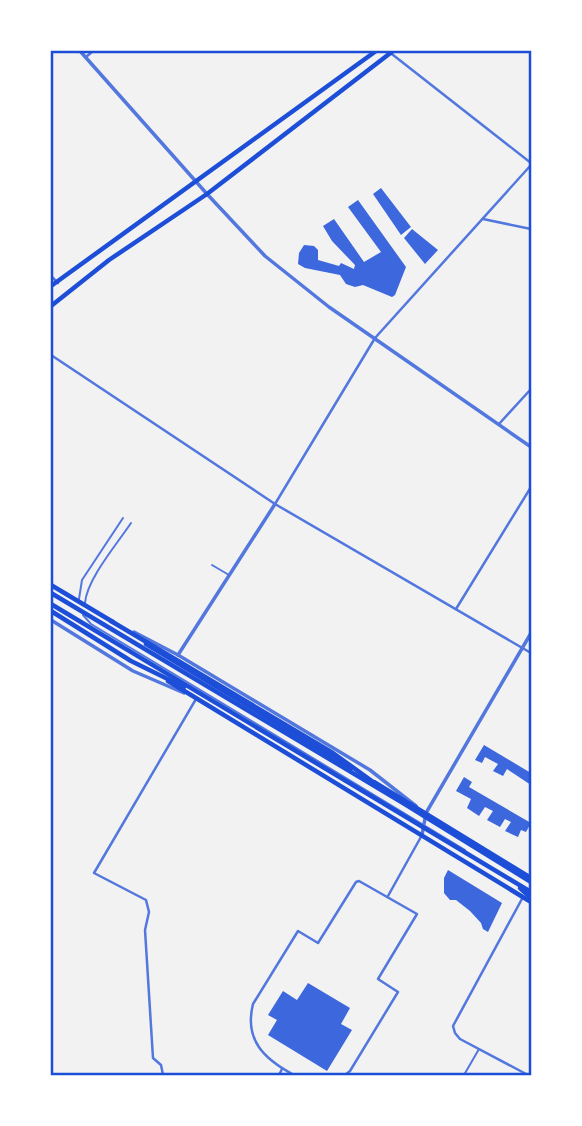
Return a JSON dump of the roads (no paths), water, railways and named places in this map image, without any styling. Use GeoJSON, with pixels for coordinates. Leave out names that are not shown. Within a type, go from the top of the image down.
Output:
{"type":"FeatureCollection","features":[{"type":"Feature","properties":{"kind":"main road"},"geometry":{"type":"LineString","coordinates":[[51,288],[376,51]]}},
{"type":"Feature","properties":{"kind":"main road"},"geometry":{"type":"LineString","coordinates":[[51,306],[109,260],[207,194],[390,51]]}},
{"type":"Feature","properties":{"kind":"main road"},"geometry":{"type":"LineString","coordinates":[[51,300],[66,292]]}},
{"type":"Feature","properties":{"kind":"main road"},"geometry":{"type":"LineString","coordinates":[[51,585],[175,656],[333,753],[403,803]]}},
{"type":"Feature","properties":{"kind":"main road"},"geometry":{"type":"LineString","coordinates":[[51,593],[531,880]]}},
{"type":"Feature","properties":{"kind":"main road"},"geometry":{"type":"LineString","coordinates":[[51,608],[131,661],[197,696],[531,892]]}},
{"type":"Feature","properties":{"kind":"main road"},"geometry":{"type":"LineString","coordinates":[[111,621],[174,663],[426,813],[531,880]]}},
{"type":"Feature","properties":{"kind":"main road"},"geometry":{"type":"LineString","coordinates":[[197,696],[531,900]]}},
{"type":"Feature","properties":{"kind":"main road"},"geometry":{"type":"LineString","coordinates":[[512,880],[531,900]]}},
{"type":"Feature","properties":{"kind":"street"},"geometry":{"type":"LineString","coordinates":[[80,51],[265,256],[329,307],[531,447]]}},
{"type":"Feature","properties":{"kind":"street"},"geometry":{"type":"LineString","coordinates":[[86,57],[93,51]]}},
{"type":"Feature","properties":{"kind":"street"},"geometry":{"type":"LineString","coordinates":[[390,51],[531,164],[375,338],[275,504],[175,656],[370,770],[426,813]]}},
{"type":"Feature","properties":{"kind":"street"},"geometry":{"type":"LineString","coordinates":[[483,219],[531,229]]}},
{"type":"Feature","properties":{"kind":"street"},"geometry":{"type":"LineString","coordinates":[[51,276],[58,283]]}},
{"type":"Feature","properties":{"kind":"street"},"geometry":{"type":"LineString","coordinates":[[51,355],[275,504],[531,653]]}},
{"type":"Feature","properties":{"kind":"street"},"geometry":{"type":"LineString","coordinates":[[499,425],[531,389]]}},
{"type":"Feature","properties":{"kind":"street"},"geometry":{"type":"LineString","coordinates":[[456,609],[531,487]]}},
{"type":"Feature","properties":{"kind":"street"},"geometry":{"type":"LineString","coordinates":[[123,518],[80,586],[80,611],[85,618],[531,892]]}},
{"type":"Feature","properties":{"kind":"street"},"geometry":{"type":"LineString","coordinates":[[98,628],[86,611],[87,593],[131,523]]}},
{"type":"Feature","properties":{"kind":"street"},"geometry":{"type":"LineString","coordinates":[[212,565],[229,575]]}},
{"type":"Feature","properties":{"kind":"street"},"geometry":{"type":"LineString","coordinates":[[51,620],[133,671],[197,696],[94,873],[146,900],[148,906],[145,930],[153,1058],[161,1065],[163,1075]]}},
{"type":"Feature","properties":{"kind":"street"},"geometry":{"type":"LineString","coordinates":[[388,896],[422,835],[426,813],[531,633]]}},
{"type":"Feature","properties":{"kind":"street"},"geometry":{"type":"LineString","coordinates":[[294,1075],[259,1051],[253,1038],[250,1017],[253,1003],[298,931],[318,943],[356,882],[388,896],[417,914],[378,979],[398,992],[345,1075]]}},
{"type":"Feature","properties":{"kind":"street"},"geometry":{"type":"LineString","coordinates":[[523,897],[453,1026],[460,1039],[528,1075]]}},
{"type":"Feature","properties":{"kind":"street"},"geometry":{"type":"LineString","coordinates":[[464,1075],[479,1049]]}},
{"type":"Feature","properties":{"kind":"street"},"geometry":{"type":"LineString","coordinates":[[279,1075],[282,1069]]}}]}
